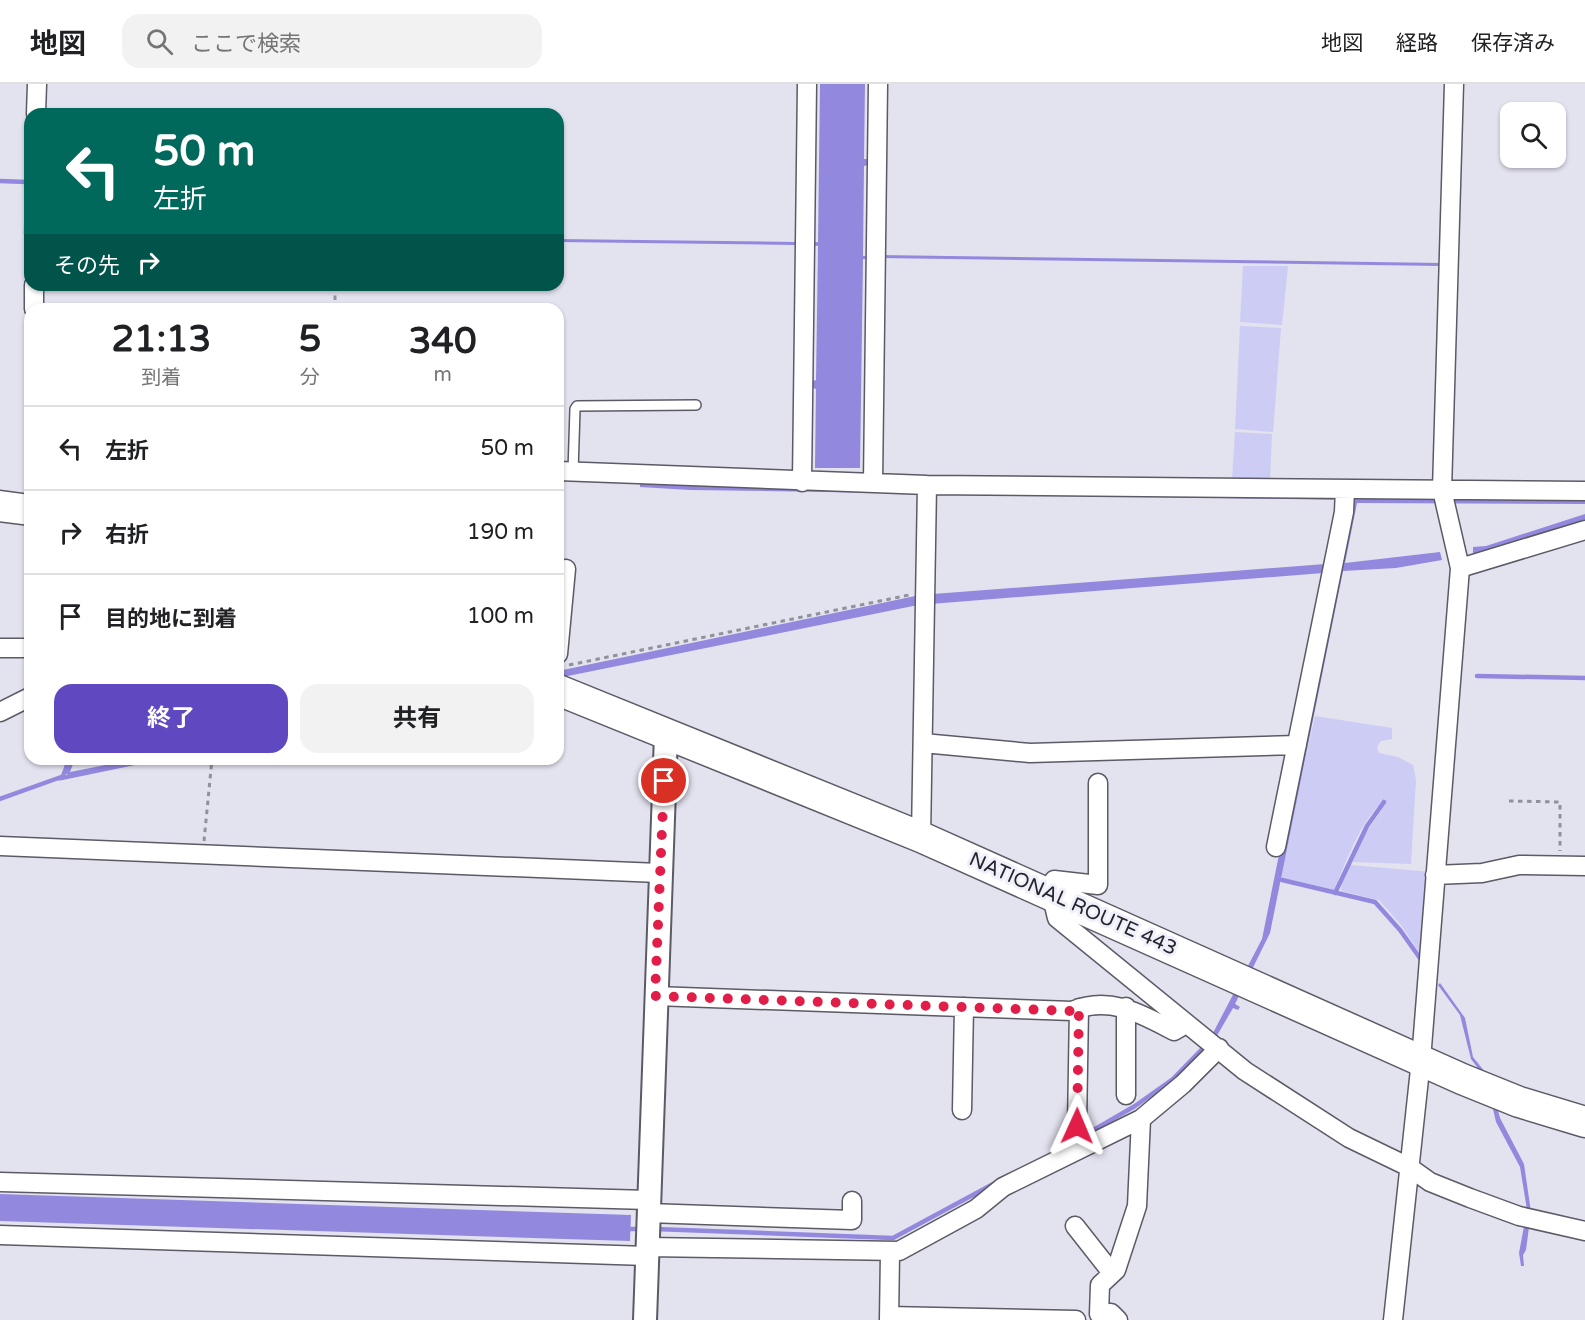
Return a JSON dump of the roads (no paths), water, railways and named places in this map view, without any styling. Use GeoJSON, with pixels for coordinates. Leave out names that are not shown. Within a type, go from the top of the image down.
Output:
{"type":"FeatureCollection","features":[{"type":"Feature","properties":{"kind":"highway"},"geometry":{"type":"LineString","coordinates":[[0,506],[24,509]]}},
{"type":"Feature","properties":{"kind":"highway","name":"NATIONAL ROUTE 443"},"geometry":{"type":"LineString","coordinates":[[564,692],[921,837],[1519,1102],[1585,1122]]}},
{"type":"Feature","properties":{"kind":"street"},"geometry":{"type":"LineString","coordinates":[[36,108],[37,84]]}},
{"type":"Feature","properties":{"kind":"street"},"geometry":{"type":"LineString","coordinates":[[802,482],[807,84]]}},
{"type":"Feature","properties":{"kind":"street"},"geometry":{"type":"LineString","coordinates":[[873,483],[878,84]]}},
{"type":"Feature","properties":{"kind":"street"},"geometry":{"type":"LineString","coordinates":[[1393,1320],[1420,1060],[1460,568],[1442,490],[1454,84]]}},
{"type":"Feature","properties":{"kind":"street"},"geometry":{"type":"LineString","coordinates":[[566,472],[927,485],[1585,490]]}},
{"type":"Feature","properties":{"kind":"street"},"geometry":{"type":"LineString","coordinates":[[921,837],[927,485]]}},
{"type":"Feature","properties":{"kind":"street"},"geometry":{"type":"LineString","coordinates":[[1276,847],[1344,512],[1345,489]]}},
{"type":"Feature","properties":{"kind":"street"},"geometry":{"type":"LineString","coordinates":[[1460,568],[1585,530]]}},
{"type":"Feature","properties":{"kind":"street"},"geometry":{"type":"LineString","coordinates":[[564,590],[566,569]]}},
{"type":"Feature","properties":{"kind":"street"},"geometry":{"type":"LineString","coordinates":[[0,648],[24,648]]}},
{"type":"Feature","properties":{"kind":"street"},"geometry":{"type":"LineString","coordinates":[[0,712],[24,700]]}},
{"type":"Feature","properties":{"kind":"street"},"geometry":{"type":"LineString","coordinates":[[645,1320],[659,873],[666,735]]}},
{"type":"Feature","properties":{"kind":"street"},"geometry":{"type":"LineString","coordinates":[[922,743],[1030,753],[1297,745]]}},
{"type":"Feature","properties":{"kind":"street"},"geometry":{"type":"LineString","coordinates":[[1098,783],[1098,885],[1054,880],[1051,893],[1057,918],[1245,1071],[1301,1110],[1349,1138],[1409,1167],[1430,1182],[1519,1216],[1585,1231]]}},
{"type":"Feature","properties":{"kind":"street"},"geometry":{"type":"LineString","coordinates":[[0,846],[659,873]]}},
{"type":"Feature","properties":{"kind":"street"},"geometry":{"type":"LineString","coordinates":[[1436,875],[1482,873],[1519,865],[1585,866]]}},
{"type":"Feature","properties":{"kind":"street"},"geometry":{"type":"LineString","coordinates":[[655,996],[1072,1011],[1086,1006],[1126,1008],[1174,1031],[1186,1024]]}},
{"type":"Feature","properties":{"kind":"street"},"geometry":{"type":"LineString","coordinates":[[962,1110],[964,1007]]}},
{"type":"Feature","properties":{"kind":"street"},"geometry":{"type":"LineString","coordinates":[[1077,1126],[1079,1008]]}},
{"type":"Feature","properties":{"kind":"street"},"geometry":{"type":"LineString","coordinates":[[1126,1008],[1126,1095]]}},
{"type":"Feature","properties":{"kind":"street"},"geometry":{"type":"LineString","coordinates":[[0,1234],[647,1252],[890,1253],[899,1251],[976,1209],[1003,1187],[1141,1119],[1183,1084],[1218,1048]]}},
{"type":"Feature","properties":{"kind":"street"},"geometry":{"type":"LineString","coordinates":[[1118,1320],[1111,1313],[1093,1317],[1100,1285],[1116,1270],[1137,1206],[1141,1119]]}},
{"type":"Feature","properties":{"kind":"street"},"geometry":{"type":"LineString","coordinates":[[0,1182],[648,1207],[852,1220],[852,1201]]}},
{"type":"Feature","properties":{"kind":"street"},"geometry":{"type":"LineString","coordinates":[[1075,1226],[1112,1273]]}},
{"type":"Feature","properties":{"kind":"street"},"geometry":{"type":"LineString","coordinates":[[890,1253],[889,1318],[1076,1320]]}},
{"type":"Feature","properties":{"kind":"lane"},"geometry":{"type":"LineString","coordinates":[[566,472],[574,409],[577,406],[696,405]]}},
{"type":"Feature","properties":{"kind":"waterway"},"geometry":{"type":"LineString","coordinates":[[0,181],[24,182]]}},
{"type":"Feature","properties":{"kind":"waterway"},"geometry":{"type":"LineString","coordinates":[[1477,676],[1585,678]]}},
{"type":"Feature","properties":{"kind":"waterway"},"geometry":{"type":"LineString","coordinates":[[0,799],[64,776]]}},
{"type":"Feature","properties":{"kind":"waterway"},"geometry":{"type":"LineString","coordinates":[[1335,893],[1367,826],[1384,802]]}},
{"type":"Feature","properties":{"kind":"waterway"},"geometry":{"type":"LineString","coordinates":[[1282,880],[1375,902],[1400,930],[1422,961]]}},
{"type":"Feature","properties":{"kind":"waterway"},"geometry":{"type":"LineString","coordinates":[[1059,1150],[1135,1106],[1173,1079],[1205,1046]]}},
{"type":"Feature","properties":{"kind":"waterway"},"geometry":{"type":"LineString","coordinates":[[655,1229],[893,1238],[995,1183]]}},
{"type":"Feature","properties":{"kind":"waterway"},"geometry":{"type":"LineString","coordinates":[[625,1229],[643,1229]]}}]}
